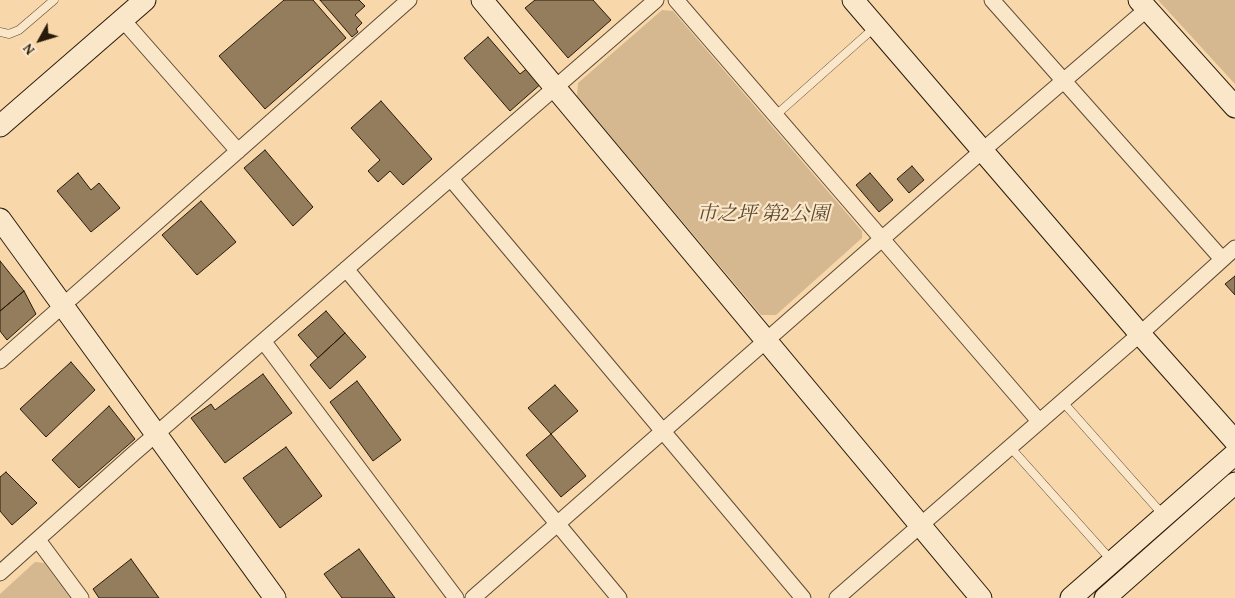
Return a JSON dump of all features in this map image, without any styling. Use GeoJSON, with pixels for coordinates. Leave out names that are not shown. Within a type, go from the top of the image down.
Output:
{"type":"FeatureCollection","features":[{"type":"Feature","properties":{"kind":"street"},"geometry":{"type":"LineString","coordinates":[[0,126],[145,0]]}},
{"type":"Feature","properties":{"kind":"street"},"geometry":{"type":"LineString","coordinates":[[0,361],[409,0]]}},
{"type":"Feature","properties":{"kind":"street"},"geometry":{"type":"LineString","coordinates":[[482,0],[981,598]]}},
{"type":"Feature","properties":{"kind":"street"},"geometry":{"type":"LineString","coordinates":[[0,574],[157,434],[656,0]]}},
{"type":"Feature","properties":{"kind":"street"},"geometry":{"type":"LineString","coordinates":[[676,0],[1039,421]]}},
{"type":"Feature","properties":{"kind":"street"},"geometry":{"type":"LineString","coordinates":[[853,0],[1140,334],[1235,441]]}},
{"type":"Feature","properties":{"kind":"street"},"geometry":{"type":"LineString","coordinates":[[992,0],[1222,259]]}},
{"type":"Feature","properties":{"kind":"street"},"geometry":{"type":"LineString","coordinates":[[473,598],[1064,81],[1143,4],[1235,108]]}},
{"type":"Feature","properties":{"kind":"street"},"geometry":{"type":"LineString","coordinates":[[122,20],[238,151]]}},
{"type":"Feature","properties":{"kind":"street"},"geometry":{"type":"LineString","coordinates":[[451,179],[803,598]]}},
{"type":"Feature","properties":{"kind":"street"},"geometry":{"type":"LineString","coordinates":[[0,218],[275,598]]}},
{"type":"Feature","properties":{"kind":"street"},"geometry":{"type":"LineString","coordinates":[[837,598],[1140,334],[1235,248]]}},
{"type":"Feature","properties":{"kind":"street"},"geometry":{"type":"LineString","coordinates":[[346,269],[619,598]]}},
{"type":"Feature","properties":{"kind":"street"},"geometry":{"type":"LineString","coordinates":[[264,342],[456,598]]}},
{"type":"Feature","properties":{"kind":"street"},"geometry":{"type":"LineString","coordinates":[[1071,598],[1235,454]]}},
{"type":"Feature","properties":{"kind":"street"},"geometry":{"type":"LineString","coordinates":[[1105,598],[1235,484]]}},
{"type":"Feature","properties":{"kind":"street"},"geometry":{"type":"LineString","coordinates":[[38,540],[81,598]]}},
{"type":"Feature","properties":{"kind":"lane"},"geometry":{"type":"LineString","coordinates":[[0,32],[9,34],[19,30],[54,0]]}},
{"type":"Feature","properties":{"kind":"lane"},"geometry":{"type":"LineString","coordinates":[[776,114],[876,27]]}},
{"type":"Feature","properties":{"kind":"lane"},"geometry":{"type":"LineString","coordinates":[[1062,401],[1164,516]]}},
{"type":"Feature","properties":{"kind":"lane"},"geometry":{"type":"LineString","coordinates":[[1010,447],[1112,562]]}},
{"type":"Feature","properties":{"kind":"green space"},"geometry":{"type":"Polygon","coordinates":[[[1158,0],[1235,0],[1235,84],[1158,0]]]}},
{"type":"Feature","properties":{"kind":"green space","name":"市之坪 第2公園"},"geometry":{"type":"Polygon","coordinates":[[[662,10],[673,11],[862,231],[862,238],[776,315],[761,315],[577,96],[578,83],[662,10]]]}},
{"type":"Feature","properties":{"kind":"green space"},"geometry":{"type":"Polygon","coordinates":[[[35,562],[44,563],[70,598],[0,598],[0,594],[35,562]]]}},
{"type":"Feature","properties":{"kind":"building"},"geometry":{"type":"Polygon","coordinates":[[[284,0],[313,0],[346,38],[265,109],[219,56],[284,0]]]}},
{"type":"Feature","properties":{"kind":"building"},"geometry":{"type":"Polygon","coordinates":[[[320,0],[359,0],[365,6],[355,15],[362,23],[356,29],[358,32],[352,37],[320,0]]]}},
{"type":"Feature","properties":{"kind":"building"},"geometry":{"type":"Polygon","coordinates":[[[535,0],[593,0],[611,20],[568,58],[525,8],[535,0]]]}},
{"type":"Feature","properties":{"kind":"building"},"geometry":{"type":"Polygon","coordinates":[[[488,37],[520,74],[529,67],[543,82],[510,111],[464,58],[488,37]]]}},
{"type":"Feature","properties":{"kind":"building"},"geometry":{"type":"Polygon","coordinates":[[[381,101],[432,159],[403,185],[390,171],[378,182],[368,171],[380,160],[351,128],[381,101]]]}},
{"type":"Feature","properties":{"kind":"building"},"geometry":{"type":"Polygon","coordinates":[[[265,150],[313,207],[293,226],[244,168],[265,150]]]}},
{"type":"Feature","properties":{"kind":"building"},"geometry":{"type":"Polygon","coordinates":[[[912,166],[924,180],[909,193],[897,179],[912,166]]]}},
{"type":"Feature","properties":{"kind":"building"},"geometry":{"type":"Polygon","coordinates":[[[78,173],[91,190],[99,183],[120,208],[91,232],[57,191],[78,173]]]}},
{"type":"Feature","properties":{"kind":"building"},"geometry":{"type":"Polygon","coordinates":[[[870,173],[893,200],[879,212],[856,185],[870,173]]]}},
{"type":"Feature","properties":{"kind":"building"},"geometry":{"type":"Polygon","coordinates":[[[201,201],[236,242],[197,275],[162,235],[201,201]]]}},
{"type":"Feature","properties":{"kind":"building"},"geometry":{"type":"Polygon","coordinates":[[[0,261],[24,291],[0,311],[0,261]]]}},
{"type":"Feature","properties":{"kind":"building"},"geometry":{"type":"Polygon","coordinates":[[[1235,276],[1235,295],[1225,284],[1235,276]]]}},
{"type":"Feature","properties":{"kind":"building"},"geometry":{"type":"Polygon","coordinates":[[[24,291],[36,314],[7,340],[0,331],[0,311],[24,291]]]}},
{"type":"Feature","properties":{"kind":"building"},"geometry":{"type":"Polygon","coordinates":[[[326,311],[345,333],[318,358],[298,335],[326,311]]]}},
{"type":"Feature","properties":{"kind":"building"},"geometry":{"type":"Polygon","coordinates":[[[345,333],[366,357],[330,389],[310,365],[345,333]]]}},
{"type":"Feature","properties":{"kind":"building"},"geometry":{"type":"Polygon","coordinates":[[[71,362],[95,390],[46,437],[20,409],[71,362]]]}},
{"type":"Feature","properties":{"kind":"building"},"geometry":{"type":"Polygon","coordinates":[[[263,374],[292,413],[225,463],[191,418],[211,404],[215,410],[263,374]]]}},
{"type":"Feature","properties":{"kind":"building"},"geometry":{"type":"Polygon","coordinates":[[[357,381],[401,440],[373,461],[330,402],[357,381]]]}},
{"type":"Feature","properties":{"kind":"building"},"geometry":{"type":"Polygon","coordinates":[[[555,385],[578,411],[551,434],[528,408],[555,385]]]}},
{"type":"Feature","properties":{"kind":"building"},"geometry":{"type":"Polygon","coordinates":[[[109,406],[135,439],[79,488],[52,460],[109,406]]]}},
{"type":"Feature","properties":{"kind":"building"},"geometry":{"type":"Polygon","coordinates":[[[551,434],[586,476],[561,497],[526,455],[551,434]]]}},
{"type":"Feature","properties":{"kind":"building"},"geometry":{"type":"Polygon","coordinates":[[[286,447],[322,496],[280,528],[243,478],[286,447]]]}},
{"type":"Feature","properties":{"kind":"building"},"geometry":{"type":"Polygon","coordinates":[[[6,472],[37,503],[12,525],[0,511],[0,477],[6,472]]]}},
{"type":"Feature","properties":{"kind":"building"},"geometry":{"type":"Polygon","coordinates":[[[359,549],[395,598],[342,598],[324,574],[359,549]]]}},
{"type":"Feature","properties":{"kind":"building"},"geometry":{"type":"Polygon","coordinates":[[[131,559],[159,598],[99,598],[93,589],[131,559]]]}}]}
